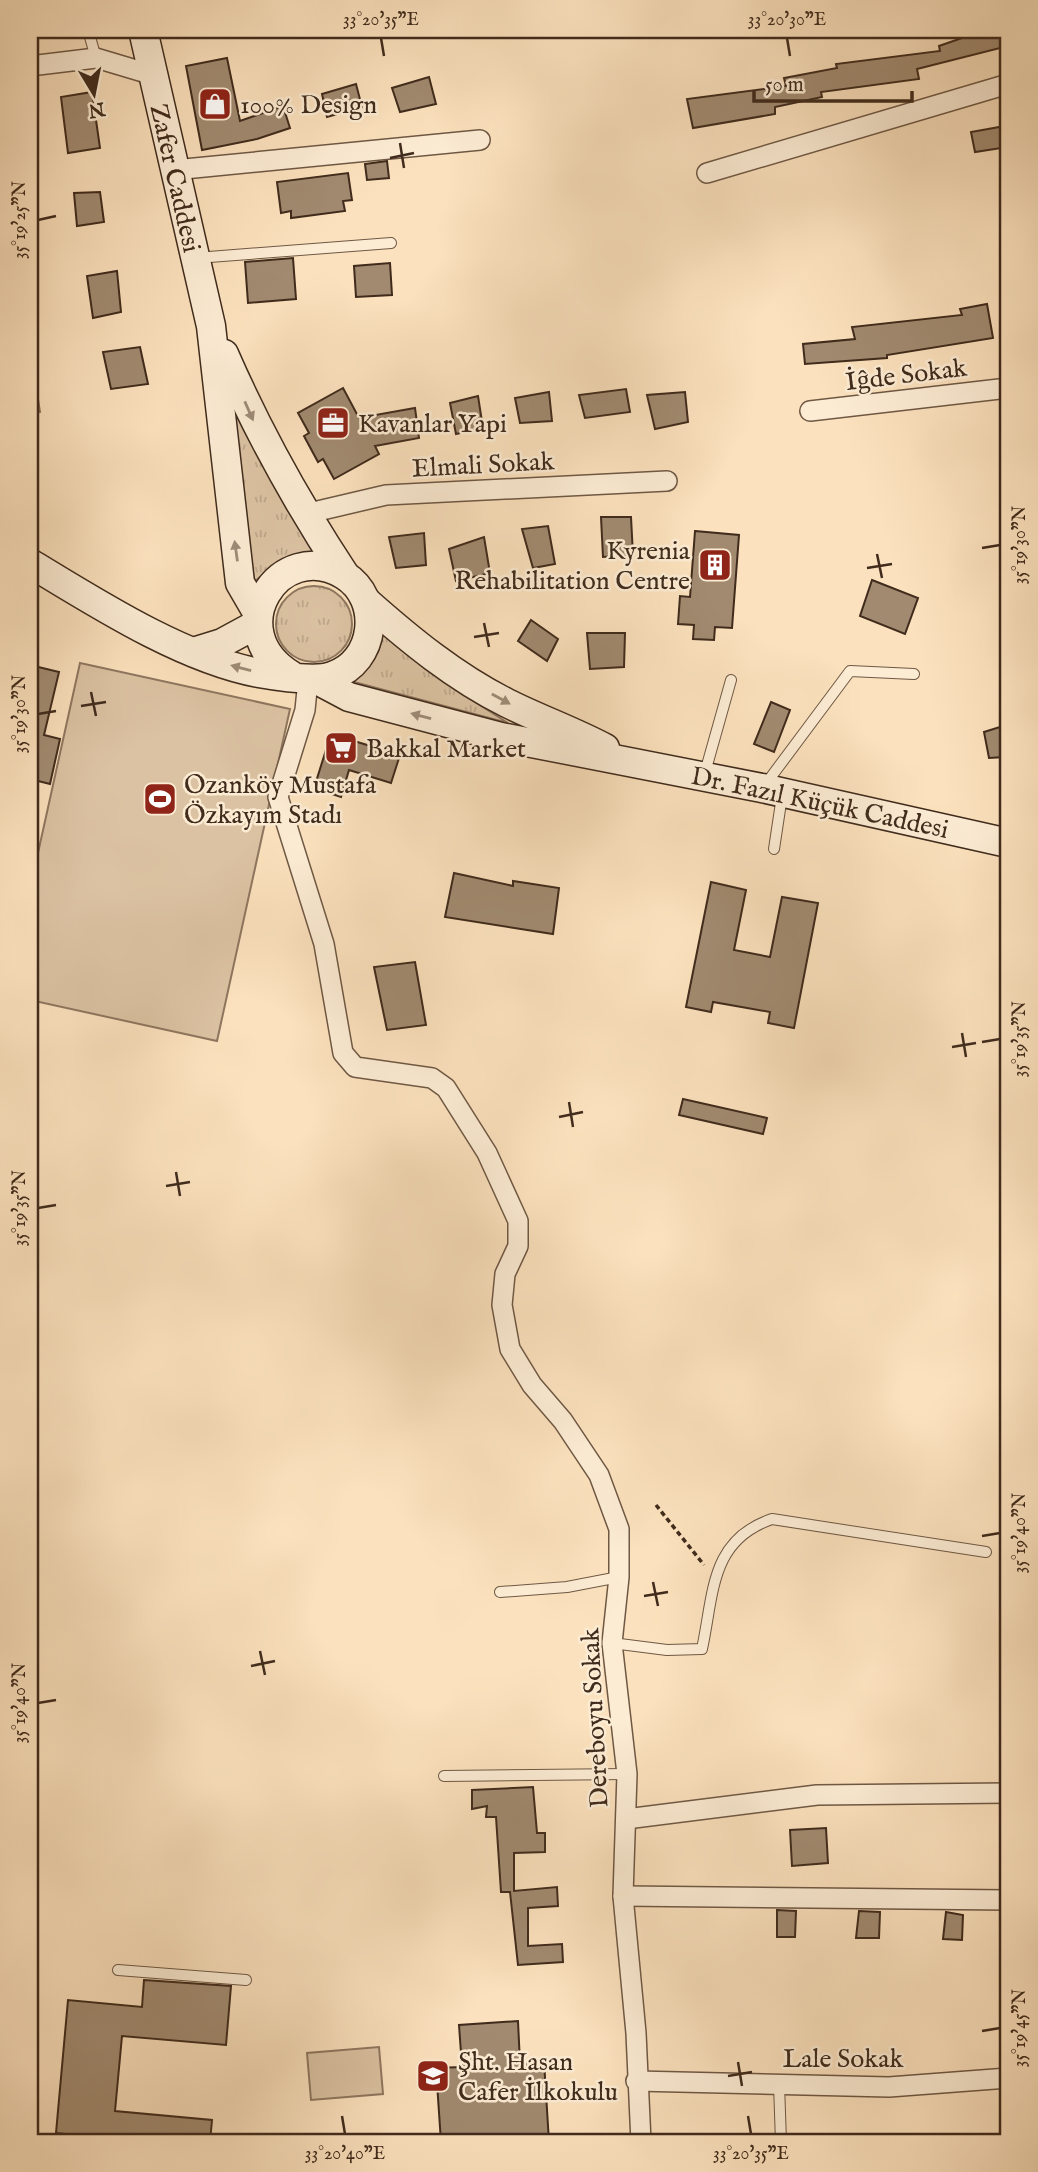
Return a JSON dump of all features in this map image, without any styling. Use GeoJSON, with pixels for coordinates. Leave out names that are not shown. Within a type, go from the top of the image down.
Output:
{"type":"FeatureCollection","features":[{"type":"Feature","properties":{"kind":"street","name":"Zafer Caddesi"},"geometry":{"type":"LineString","coordinates":[[143,30],[211,326],[240,583],[257,619]]}},
{"type":"Feature","properties":{"kind":"street"},"geometry":{"type":"LineString","coordinates":[[30,66],[96,58],[153,75]]}},
{"type":"Feature","properties":{"kind":"street"},"geometry":{"type":"LineString","coordinates":[[707,173],[1008,84]]}},
{"type":"Feature","properties":{"kind":"street"},"geometry":{"type":"LineString","coordinates":[[174,170],[480,140]]}},
{"type":"Feature","properties":{"kind":"street","name":"Zafer Caddesi"},"geometry":{"type":"LineString","coordinates":[[211,326],[255,426],[305,514],[345,575]]}},
{"type":"Feature","properties":{"kind":"street","name":"İĝde Sokak"},"geometry":{"type":"LineString","coordinates":[[810,411],[1008,388]]}},
{"type":"Feature","properties":{"kind":"street","name":"Elmali Sokak"},"geometry":{"type":"LineString","coordinates":[[305,514],[386,495],[667,481]]}},
{"type":"Feature","properties":{"kind":"street"},"geometry":{"type":"LineString","coordinates":[[309,567],[327,568],[345,575],[358,587],[367,602],[371,620],[369,638],[362,654],[350,667],[334,676],[305,678],[277,667],[266,654],[257,619],[264,596],[275,582],[291,571],[309,567]]}},
{"type":"Feature","properties":{"kind":"street","name":"Dr. Fazıl Küçük Caddesi"},"geometry":{"type":"LineString","coordinates":[[33,570],[193,652],[260,673],[305,678],[348,697],[501,737],[773,790],[1008,843]]}},
{"type":"Feature","properties":{"kind":"street","name":"Dr. Fazıl Küçük Caddesi"},"geometry":{"type":"LineString","coordinates":[[367,602],[418,646],[467,680],[506,703],[631,761]]}},
{"type":"Feature","properties":{"kind":"street"},"geometry":{"type":"LineString","coordinates":[[193,652],[222,643],[257,619]]}},
{"type":"Feature","properties":{"kind":"street","name":"Dereboyu Sokak"},"geometry":{"type":"LineString","coordinates":[[305,678],[305,710],[278,797],[324,944],[343,1053],[355,1067],[432,1078],[446,1088],[487,1153],[518,1221],[519,1246],[505,1274],[502,1305],[510,1349],[532,1385],[563,1421],[599,1475],[619,1530],[620,1577],[612,1643],[627,1774],[623,1896],[636,2033],[636,2081],[641,2142]]}},
{"type":"Feature","properties":{"kind":"street"},"geometry":{"type":"LineString","coordinates":[[626,1819],[817,1795],[1008,1793]]}},
{"type":"Feature","properties":{"kind":"street"},"geometry":{"type":"LineString","coordinates":[[623,1896],[1008,1900]]}},
{"type":"Feature","properties":{"kind":"street","name":"Lale Sokak"},"geometry":{"type":"LineString","coordinates":[[636,2081],[889,2087],[1008,2078]]}},
{"type":"Feature","properties":{"kind":"lane"},"geometry":{"type":"LineString","coordinates":[[88,30],[96,58]]}},
{"type":"Feature","properties":{"kind":"lane"},"geometry":{"type":"LineString","coordinates":[[194,258],[391,243]]}},
{"type":"Feature","properties":{"kind":"lane"},"geometry":{"type":"LineString","coordinates":[[774,849],[773,790],[850,671],[914,674]]}},
{"type":"Feature","properties":{"kind":"lane"},"geometry":{"type":"LineString","coordinates":[[704,776],[731,680]]}},
{"type":"Feature","properties":{"kind":"lane"},"geometry":{"type":"LineString","coordinates":[[612,1643],[667,1650],[702,1648],[720,1560],[736,1538],[750,1527],[772,1519],[986,1552]]}},
{"type":"Feature","properties":{"kind":"lane"},"geometry":{"type":"LineString","coordinates":[[500,1592],[567,1587],[620,1577]]}},
{"type":"Feature","properties":{"kind":"lane"},"geometry":{"type":"LineString","coordinates":[[444,1776],[627,1774]]}},
{"type":"Feature","properties":{"kind":"lane"},"geometry":{"type":"LineString","coordinates":[[118,1970],[246,1980]]}},
{"type":"Feature","properties":{"kind":"lane"},"geometry":{"type":"LineString","coordinates":[[779,2084],[780,2142]]}},
{"type":"Feature","properties":{"kind":"path"},"geometry":{"type":"LineString","coordinates":[[656,1505],[716,1581]]}},
{"type":"Feature","properties":{"kind":"green space"},"geometry":{"type":"Polygon","coordinates":[[[30,349],[40,412],[30,414],[30,349]]]}},
{"type":"Feature","properties":{"kind":"green space"},"geometry":{"type":"Polygon","coordinates":[[[238,418],[287,509],[317,552],[299,554],[283,561],[254,582],[235,419],[238,418]]]}},
{"type":"Feature","properties":{"kind":"green space"},"geometry":{"type":"Polygon","coordinates":[[[314,586],[328,589],[341,597],[349,610],[352,624],[349,638],[341,651],[328,659],[314,662],[300,659],[287,651],[279,638],[276,624],[279,610],[287,597],[300,589],[314,586]]]}},
{"type":"Feature","properties":{"kind":"green space"},"geometry":{"type":"Polygon","coordinates":[[[383,634],[461,693],[508,723],[354,682],[378,652],[383,634]]]}},
{"type":"Feature","properties":{"kind":"green space","name":"Ozanköy Mustafa Özkayım Stadı"},"geometry":{"type":"Polygon","coordinates":[[[80,663],[290,709],[217,1041],[30,1000],[30,889],[80,663]]]}},
{"type":"Feature","properties":{"kind":"green space"},"geometry":{"type":"Polygon","coordinates":[[[379,2047],[383,2094],[311,2100],[307,2053],[379,2047]]]}},
{"type":"Feature","properties":{"kind":"building"},"geometry":{"type":"Polygon","coordinates":[[[985,30],[1008,30],[1008,46],[917,69],[919,79],[821,92],[822,97],[775,107],[775,114],[693,128],[687,99],[786,86],[784,78],[837,68],[836,64],[940,51],[939,46],[985,30]]]}},
{"type":"Feature","properties":{"kind":"building","name":"100% Design"},"geometry":{"type":"Polygon","coordinates":[[[227,58],[240,121],[283,106],[290,128],[257,139],[202,150],[186,66],[227,58]]]}},
{"type":"Feature","properties":{"kind":"building"},"geometry":{"type":"Polygon","coordinates":[[[429,77],[436,104],[400,112],[392,88],[429,77]]]}},
{"type":"Feature","properties":{"kind":"building"},"geometry":{"type":"Polygon","coordinates":[[[356,84],[362,107],[327,117],[322,94],[356,84]]]}},
{"type":"Feature","properties":{"kind":"building"},"geometry":{"type":"Polygon","coordinates":[[[92,92],[100,148],[68,153],[61,97],[92,92]]]}},
{"type":"Feature","properties":{"kind":"building"},"geometry":{"type":"Polygon","coordinates":[[[1005,126],[1008,147],[975,152],[971,132],[1005,126]]]}},
{"type":"Feature","properties":{"kind":"building"},"geometry":{"type":"Polygon","coordinates":[[[387,161],[389,178],[367,180],[365,164],[387,161]]]}},
{"type":"Feature","properties":{"kind":"building"},"geometry":{"type":"Polygon","coordinates":[[[348,173],[352,200],[343,201],[345,211],[291,218],[291,211],[281,213],[277,182],[348,173]]]}},
{"type":"Feature","properties":{"kind":"building"},"geometry":{"type":"Polygon","coordinates":[[[100,192],[104,222],[77,226],[74,193],[100,192]]]}},
{"type":"Feature","properties":{"kind":"building"},"geometry":{"type":"Polygon","coordinates":[[[293,258],[296,299],[248,303],[245,262],[293,258]]]}},
{"type":"Feature","properties":{"kind":"building"},"geometry":{"type":"Polygon","coordinates":[[[390,263],[392,295],[356,297],[354,266],[390,263]]]}},
{"type":"Feature","properties":{"kind":"building"},"geometry":{"type":"Polygon","coordinates":[[[117,271],[121,312],[93,318],[87,276],[117,271]]]}},
{"type":"Feature","properties":{"kind":"building"},"geometry":{"type":"Polygon","coordinates":[[[987,304],[993,338],[887,355],[887,358],[805,364],[803,344],[855,339],[852,327],[962,315],[960,309],[987,304]]]}},
{"type":"Feature","properties":{"kind":"building"},"geometry":{"type":"Polygon","coordinates":[[[140,347],[148,384],[111,389],[103,352],[140,347]]]}},
{"type":"Feature","properties":{"kind":"building","name":"Kavanlar Yapi"},"geometry":{"type":"Polygon","coordinates":[[[343,388],[359,418],[415,408],[419,438],[375,446],[379,454],[334,479],[323,459],[318,462],[304,436],[309,433],[298,413],[343,388]]]}},
{"type":"Feature","properties":{"kind":"building"},"geometry":{"type":"Polygon","coordinates":[[[626,389],[630,412],[585,418],[579,395],[626,389]]]}},
{"type":"Feature","properties":{"kind":"building"},"geometry":{"type":"Polygon","coordinates":[[[549,392],[552,421],[520,423],[515,398],[549,392]]]}},
{"type":"Feature","properties":{"kind":"building"},"geometry":{"type":"Polygon","coordinates":[[[685,392],[688,422],[655,429],[647,395],[685,392]]]}},
{"type":"Feature","properties":{"kind":"building"},"geometry":{"type":"Polygon","coordinates":[[[478,396],[483,428],[456,434],[450,403],[478,396]]]}},
{"type":"Feature","properties":{"kind":"building"},"geometry":{"type":"Polygon","coordinates":[[[601,517],[631,517],[633,555],[603,557],[601,517]]]}},
{"type":"Feature","properties":{"kind":"building"},"geometry":{"type":"Polygon","coordinates":[[[548,526],[555,564],[533,568],[522,529],[548,526]]]}},
{"type":"Feature","properties":{"kind":"building","name":"Kyrenia Rehabilitation Centre"},"geometry":{"type":"Polygon","coordinates":[[[695,531],[739,535],[732,628],[715,627],[714,640],[693,639],[694,625],[678,624],[680,596],[690,597],[695,531]]]}},
{"type":"Feature","properties":{"kind":"building"},"geometry":{"type":"Polygon","coordinates":[[[424,533],[426,565],[396,568],[389,537],[424,533]]]}},
{"type":"Feature","properties":{"kind":"building"},"geometry":{"type":"Polygon","coordinates":[[[484,537],[490,573],[456,581],[449,549],[484,537]]]}},
{"type":"Feature","properties":{"kind":"building"},"geometry":{"type":"Polygon","coordinates":[[[872,580],[918,598],[905,634],[860,616],[872,580]]]}},
{"type":"Feature","properties":{"kind":"building"},"geometry":{"type":"Polygon","coordinates":[[[531,620],[558,639],[547,661],[518,641],[531,620]]]}},
{"type":"Feature","properties":{"kind":"building"},"geometry":{"type":"Polygon","coordinates":[[[587,633],[625,633],[624,667],[590,669],[587,633]]]}},
{"type":"Feature","properties":{"kind":"building"},"geometry":{"type":"Polygon","coordinates":[[[30,665],[59,672],[44,735],[60,739],[50,784],[30,779],[30,665]]]}},
{"type":"Feature","properties":{"kind":"building"},"geometry":{"type":"Polygon","coordinates":[[[771,702],[790,710],[774,752],[754,744],[771,702]]]}},
{"type":"Feature","properties":{"kind":"building"},"geometry":{"type":"Polygon","coordinates":[[[1003,726],[1005,757],[989,758],[984,732],[1003,726]]]}},
{"type":"Feature","properties":{"kind":"building"},"geometry":{"type":"Polygon","coordinates":[[[331,734],[400,755],[391,783],[349,770],[341,797],[314,788],[331,734]]]}},
{"type":"Feature","properties":{"kind":"building"},"geometry":{"type":"Polygon","coordinates":[[[454,873],[513,886],[513,881],[559,888],[553,934],[445,917],[454,873]]]}},
{"type":"Feature","properties":{"kind":"building"},"geometry":{"type":"Polygon","coordinates":[[[711,882],[746,890],[734,950],[770,957],[782,897],[818,903],[794,1028],[768,1023],[770,1012],[713,1002],[711,1012],[686,1007],[711,882]]]}},
{"type":"Feature","properties":{"kind":"building"},"geometry":{"type":"Polygon","coordinates":[[[415,962],[426,1025],[387,1030],[374,967],[415,962]]]}},
{"type":"Feature","properties":{"kind":"building"},"geometry":{"type":"Polygon","coordinates":[[[683,1099],[767,1118],[763,1134],[679,1115],[683,1099]]]}},
{"type":"Feature","properties":{"kind":"building"},"geometry":{"type":"Polygon","coordinates":[[[533,1787],[537,1833],[545,1833],[545,1852],[514,1853],[514,1891],[557,1887],[558,1906],[528,1908],[528,1946],[562,1944],[563,1962],[518,1965],[510,1892],[501,1892],[496,1817],[486,1817],[487,1806],[472,1809],[472,1790],[533,1787]]]}},
{"type":"Feature","properties":{"kind":"building"},"geometry":{"type":"Polygon","coordinates":[[[826,1828],[828,1863],[792,1866],[790,1830],[826,1828]]]}},
{"type":"Feature","properties":{"kind":"building"},"geometry":{"type":"Polygon","coordinates":[[[777,1910],[796,1911],[795,1937],[777,1937],[777,1910]]]}},
{"type":"Feature","properties":{"kind":"building"},"geometry":{"type":"Polygon","coordinates":[[[859,1911],[880,1912],[879,1938],[856,1938],[859,1911]]]}},
{"type":"Feature","properties":{"kind":"building"},"geometry":{"type":"Polygon","coordinates":[[[946,1912],[963,1915],[962,1940],[943,1939],[946,1912]]]}},
{"type":"Feature","properties":{"kind":"building"},"geometry":{"type":"Polygon","coordinates":[[[144,1980],[231,1986],[226,2045],[122,2036],[115,2111],[212,2120],[210,2142],[123,2142],[56,2133],[68,2000],[142,2007],[144,1980]]]}},
{"type":"Feature","properties":{"kind":"building","name":"Şht. Hasan Cafer İlkokulu"},"geometry":{"type":"Polygon","coordinates":[[[518,2021],[520,2063],[544,2061],[549,2142],[441,2142],[436,2068],[462,2067],[459,2025],[518,2021]]]}},
{"type":"Feature","properties":{"kind":"place","name":"100% Design"},"geometry":{"type":"Point","coordinates":[215,104]}},
{"type":"Feature","properties":{"kind":"place","name":"Kavanlar Yapi"},"geometry":{"type":"Point","coordinates":[333,423]}},
{"type":"Feature","properties":{"kind":"place","name":"Kyrenia Rehabilitation Centre"},"geometry":{"type":"Point","coordinates":[715,565]}},
{"type":"Feature","properties":{"kind":"place","name":"Bakkal Market"},"geometry":{"type":"Point","coordinates":[341,748]}},
{"type":"Feature","properties":{"kind":"place","name":"Ozanköy Mustafa Özkayım Stadı"},"geometry":{"type":"Point","coordinates":[160,799]}},
{"type":"Feature","properties":{"kind":"place","name":"Şht. Hasan Cafer İlkokulu"},"geometry":{"type":"Point","coordinates":[433,2076]}}]}
